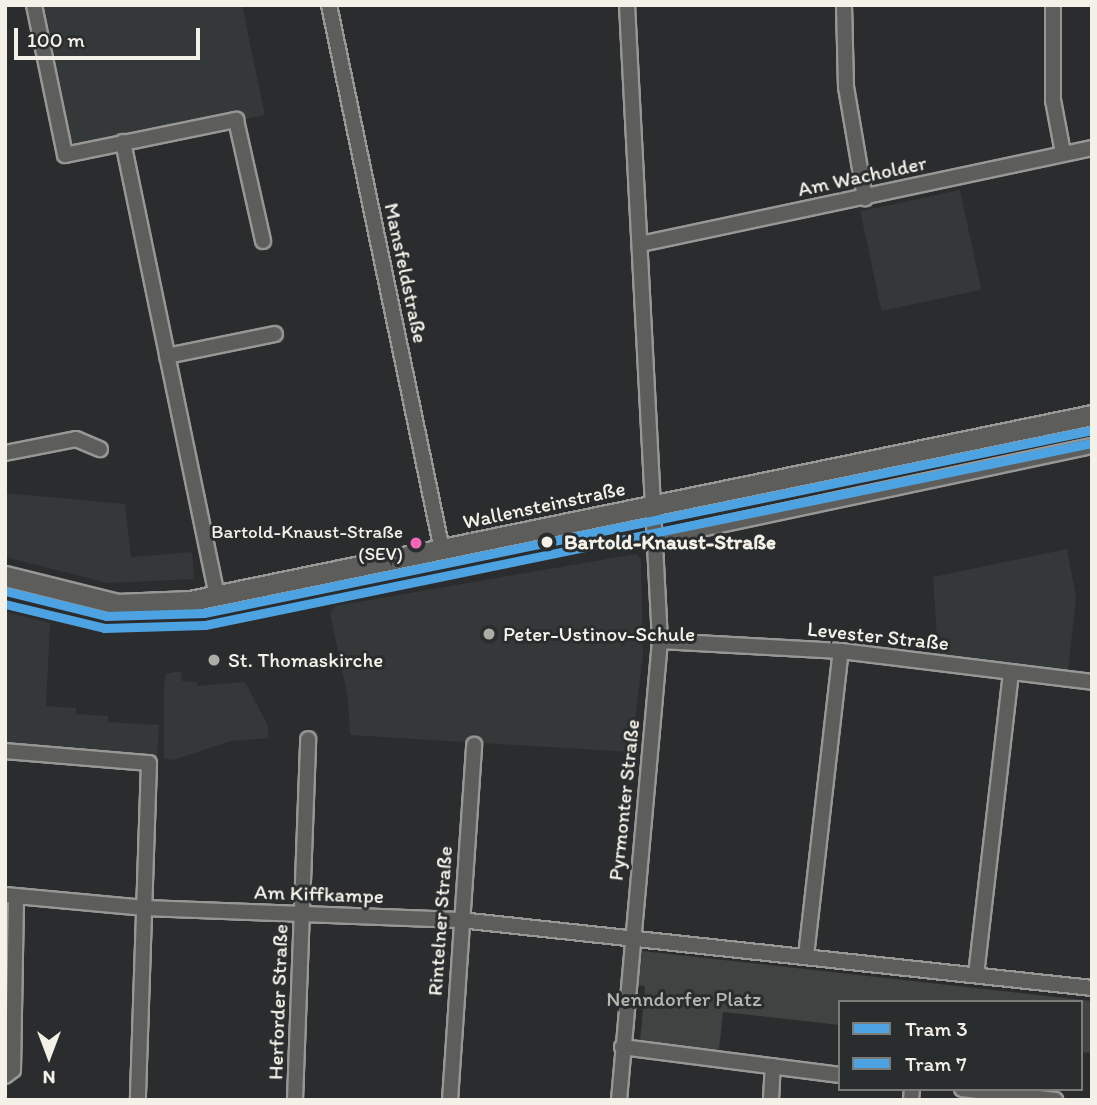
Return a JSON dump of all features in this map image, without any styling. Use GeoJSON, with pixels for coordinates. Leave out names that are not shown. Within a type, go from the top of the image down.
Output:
{"type":"FeatureCollection","features":[{"type":"Feature","properties":{"kind":"street"},"geometry":{"type":"LineString","coordinates":[[34,5],[65,155],[236,120],[263,241]]}},
{"type":"Feature","properties":{"kind":"street","name":"Mansfeldstraße"},"geometry":{"type":"LineString","coordinates":[[329,5],[442,550]]}},
{"type":"Feature","properties":{"kind":"street"},"geometry":{"type":"LineString","coordinates":[[627,5],[654,505]]}},
{"type":"Feature","properties":{"kind":"street"},"geometry":{"type":"LineString","coordinates":[[844,5],[846,87],[865,198]]}},
{"type":"Feature","properties":{"kind":"street"},"geometry":{"type":"LineString","coordinates":[[1052,5],[1053,100],[1063,153]]}},
{"type":"Feature","properties":{"kind":"street"},"geometry":{"type":"LineString","coordinates":[[123,142],[217,596]]}},
{"type":"Feature","properties":{"kind":"street","name":"Am Wacholder"},"geometry":{"type":"LineString","coordinates":[[641,244],[1092,148]]}},
{"type":"Feature","properties":{"kind":"street"},"geometry":{"type":"LineString","coordinates":[[167,356],[275,334]]}},
{"type":"Feature","properties":{"kind":"street","name":"Wallensteinstraße"},"geometry":{"type":"LineString","coordinates":[[6,582],[117,604],[166,604],[217,596],[1092,415]]}},
{"type":"Feature","properties":{"kind":"street"},"geometry":{"type":"LineString","coordinates":[[5,453],[76,439],[100,449]]}},
{"type":"Feature","properties":{"kind":"street"},"geometry":{"type":"LineString","coordinates":[[654,539],[1092,446]]}},
{"type":"Feature","properties":{"kind":"street","name":"Pyrmonter Straße"},"geometry":{"type":"LineString","coordinates":[[619,1100],[631,936],[660,641],[654,505]]}},
{"type":"Feature","properties":{"kind":"street","name":"Levester Straße"},"geometry":{"type":"LineString","coordinates":[[660,641],[841,652],[1092,682]]}},
{"type":"Feature","properties":{"kind":"street"},"geometry":{"type":"LineString","coordinates":[[806,956],[841,652]]}},
{"type":"Feature","properties":{"kind":"street"},"geometry":{"type":"LineString","coordinates":[[975,975],[1011,673]]}},
{"type":"Feature","properties":{"kind":"street","name":"Herforder Straße"},"geometry":{"type":"LineString","coordinates":[[295,1100],[308,739]]}},
{"type":"Feature","properties":{"kind":"street","name":"Rintelner Straße"},"geometry":{"type":"LineString","coordinates":[[450,1100],[460,920],[474,745]]}},
{"type":"Feature","properties":{"kind":"street"},"geometry":{"type":"LineString","coordinates":[[5,751],[149,763],[138,1100]]}},
{"type":"Feature","properties":{"kind":"street"},"geometry":{"type":"LineString","coordinates":[[5,1076],[13,1070],[11,895]]}},
{"type":"Feature","properties":{"kind":"street","name":"Am Kiffkampe"},"geometry":{"type":"LineString","coordinates":[[11,895],[145,908],[460,920],[631,936]]}},
{"type":"Feature","properties":{"kind":"street"},"geometry":{"type":"LineString","coordinates":[[631,936],[1092,988]]}},
{"type":"Feature","properties":{"kind":"street"},"geometry":{"type":"LineString","coordinates":[[622,1048],[838,1075]]}},
{"type":"Feature","properties":{"kind":"street"},"geometry":{"type":"LineString","coordinates":[[771,1100],[773,1066]]}},
{"type":"Feature","properties":{"kind":"street"},"geometry":{"type":"LineString","coordinates":[[979,1091],[1055,1100]]}},
{"type":"Feature","properties":{"kind":"shaded area"},"geometry":{"type":"Polygon","coordinates":[[[34,5],[242,5],[265,115],[65,155],[34,5]]]}},
{"type":"Feature","properties":{"kind":"shaded area"},"geometry":{"type":"Polygon","coordinates":[[[960,190],[981,290],[881,311],[860,211],[960,190]]]}},
{"type":"Feature","properties":{"kind":"shaded area"},"geometry":{"type":"Polygon","coordinates":[[[5,493],[125,504],[131,557],[192,552],[194,579],[108,583],[5,557],[5,493]]]}},
{"type":"Feature","properties":{"kind":"shaded area"},"geometry":{"type":"Polygon","coordinates":[[[1067,549],[1076,597],[1068,670],[938,655],[933,577],[1067,549]]]}},
{"type":"Feature","properties":{"kind":"shaded area","name":"Peter-Ustinov-Schule"},"geometry":{"type":"Polygon","coordinates":[[[636,554],[641,559],[643,655],[631,752],[350,735],[348,698],[330,613],[335,606],[636,554]]]}},
{"type":"Feature","properties":{"kind":"shaded area"},"geometry":{"type":"Polygon","coordinates":[[[5,612],[50,623],[46,706],[76,708],[76,714],[108,716],[108,722],[159,725],[157,758],[5,749],[5,612]]]}},
{"type":"Feature","properties":{"kind":"shaded area"},"geometry":{"type":"Polygon","coordinates":[[[181,671],[182,681],[197,682],[197,686],[245,682],[268,726],[268,738],[231,741],[173,760],[164,759],[164,684],[166,674],[181,671]]]}},
{"type":"Feature","properties":{"kind":"green space","name":"Nenndorfer Platz"},"geometry":{"type":"Polygon","coordinates":[[[642,951],[1083,1000],[838,1000],[838,1025],[723,1012],[719,1050],[640,1042],[645,986],[638,985],[642,951]]]}},
{"type":"Feature","properties":{"kind":"green space","name":"Nenndorfer Platz"},"geometry":{"type":"Polygon","coordinates":[[[1083,1000],[1092,1001],[1092,1053],[1083,1052],[1083,1000]]]}},
{"type":"Feature","properties":{"kind":"tram line","name":"3"},"geometry":{"type":"LineString","coordinates":[[5,591],[106,616],[204,613],[1092,430]]}},
{"type":"Feature","properties":{"kind":"tram line","name":"7"},"geometry":{"type":"LineString","coordinates":[[5,604],[104,628],[205,625],[1092,443]]}},
{"type":"Feature","properties":{"kind":"place","name":"Bartold-Knaust-Straße"},"geometry":{"type":"Point","coordinates":[547,542]}},
{"type":"Feature","properties":{"kind":"place","name":"Bartold-Knaust-Straße (SEV)"},"geometry":{"type":"Point","coordinates":[416,543]}},
{"type":"Feature","properties":{"kind":"place","name":"Peter-Ustinov-Schule"},"geometry":{"type":"Point","coordinates":[489,634]}},
{"type":"Feature","properties":{"kind":"place","name":"St. Thomaskirche"},"geometry":{"type":"Point","coordinates":[214,660]}}]}
